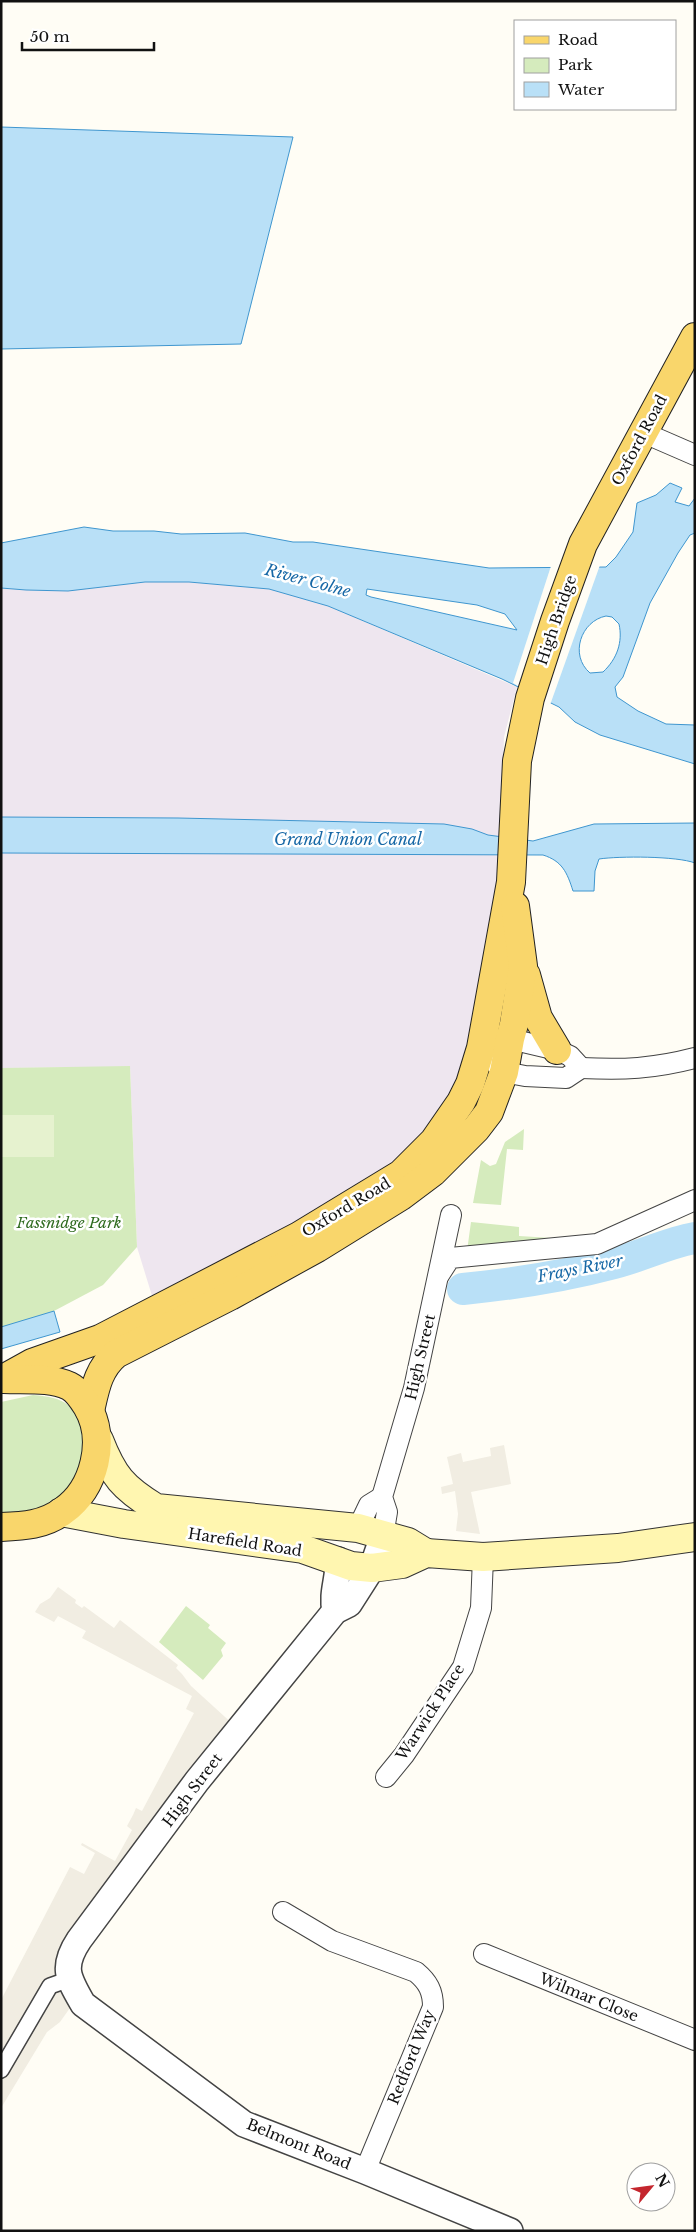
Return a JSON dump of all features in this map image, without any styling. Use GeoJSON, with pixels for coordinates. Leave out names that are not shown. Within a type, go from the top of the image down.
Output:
{"type":"FeatureCollection","features":[{"type":"Feature","properties":{"kind":"main road","name":"Oxford Road"},"geometry":{"type":"LineString","coordinates":[[583,544],[695,337]]}},
{"type":"Feature","properties":{"kind":"main road","name":"High Bridge"},"geometry":{"type":"LineString","coordinates":[[530,698],[583,544]]}},
{"type":"Feature","properties":{"kind":"main road","name":"Oxford Road"},"geometry":{"type":"LineString","coordinates":[[2,1380],[32,1363],[100,1339],[299,1236],[401,1174],[434,1140],[461,1102],[470,1084],[480,1048],[511,882],[519,750],[530,698]]}},
{"type":"Feature","properties":{"kind":"main road","name":"Oxford Road"},"geometry":{"type":"LineString","coordinates":[[90,1411],[96,1380],[110,1358],[230,1296],[317,1248],[401,1196],[433,1172],[476,1129],[489,1112],[504,1072],[523,966],[511,882]]}},
{"type":"Feature","properties":{"kind":"main road"},"geometry":{"type":"LineString","coordinates":[[523,966],[538,1018],[557,1050]]}},
{"type":"Feature","properties":{"kind":"main road"},"geometry":{"type":"LineString","coordinates":[[1,1527],[32,1526],[61,1512],[82,1492],[92,1472],[98,1440],[90,1411],[81,1396],[70,1386],[57,1382],[38,1380],[2,1380]]}},
{"type":"Feature","properties":{"kind":"main road","name":"Harefield Road"},"geometry":{"type":"LineString","coordinates":[[98,1440],[108,1465],[119,1479],[133,1494],[156,1508],[370,1532],[408,1542],[426,1553],[483,1557],[618,1548],[695,1538]]}},
{"type":"Feature","properties":{"kind":"main road","name":"Harefield Road"},"geometry":{"type":"LineString","coordinates":[[61,1512],[124,1524],[303,1549],[352,1566],[372,1568],[402,1564],[426,1553]]}},
{"type":"Feature","properties":{"kind":"street"},"geometry":{"type":"LineString","coordinates":[[642,432],[695,455]]}},
{"type":"Feature","properties":{"kind":"street"},"geometry":{"type":"LineString","coordinates":[[580,1068],[570,1056],[557,1050],[510,1039],[480,1048],[504,1072],[525,1076],[566,1078],[580,1068],[622,1070],[654,1067],[695,1058]]}},
{"type":"Feature","properties":{"kind":"street"},"geometry":{"type":"LineString","coordinates":[[438,1277],[450,1258],[597,1244],[695,1200]]}},
{"type":"Feature","properties":{"kind":"street","name":"High Street"},"geometry":{"type":"LineString","coordinates":[[68,1979],[68,1960],[79,1940],[197,1781],[335,1611],[349,1604],[372,1568],[370,1532],[387,1512],[382,1497],[414,1388],[451,1215]]}},
{"type":"Feature","properties":{"kind":"street","name":"Warwick Place"},"geometry":{"type":"LineString","coordinates":[[386,1777],[463,1668],[481,1608],[483,1557]]}},
{"type":"Feature","properties":{"kind":"street"},"geometry":{"type":"LineString","coordinates":[[335,1611],[333,1599],[338,1573],[338,1560]]}},
{"type":"Feature","properties":{"kind":"street","name":"Redford Way"},"geometry":{"type":"LineString","coordinates":[[282,1912],[332,1941],[416,1972],[424,1978],[431,1990],[433,2006],[365,2170]]}},
{"type":"Feature","properties":{"kind":"street","name":"Wilmar Close"},"geometry":{"type":"LineString","coordinates":[[484,1954],[695,2040]]}},
{"type":"Feature","properties":{"kind":"street"},"geometry":{"type":"LineString","coordinates":[[1,2070],[50,1986],[68,1979]]}},
{"type":"Feature","properties":{"kind":"street","name":"Belmont Road"},"geometry":{"type":"LineString","coordinates":[[68,1979],[83,2004],[244,2124],[365,2170],[510,2231]]}},
{"type":"Feature","properties":{"kind":"shaded area"},"geometry":{"type":"Polygon","coordinates":[[[145,582],[189,582],[269,589],[328,606],[517,687],[504,737],[499,886],[468,1059],[433,1127],[393,1172],[153,1299],[137,1247],[130,1067],[1,1068],[1,588],[68,591],[145,582]]]}},
{"type":"Feature","properties":{"kind":"shaded area"},"geometry":{"type":"Polygon","coordinates":[[[504,1445],[511,1484],[471,1492],[480,1534],[456,1531],[458,1514],[455,1491],[442,1494],[441,1487],[453,1484],[447,1457],[461,1453],[463,1462],[491,1456],[490,1448],[504,1445]]]}},
{"type":"Feature","properties":{"kind":"shaded area"},"geometry":{"type":"Polygon","coordinates":[[[58,1587],[76,1600],[75,1603],[82,1608],[84,1606],[114,1628],[120,1620],[178,1665],[176,1668],[191,1686],[236,1727],[73,1946],[77,1998],[60,2022],[47,2032],[1,2108],[1,2000],[70,1867],[84,1874],[95,1853],[81,1845],[82,1843],[115,1861],[132,1830],[127,1826],[136,1808],[142,1811],[194,1713],[186,1709],[192,1696],[82,1638],[86,1631],[58,1616],[54,1622],[35,1612],[40,1604],[50,1598],[58,1587]]]}},
{"type":"Feature","properties":{"kind":"green space","name":"Fassnidge Park"},"geometry":{"type":"Polygon","coordinates":[[[130,1066],[137,1247],[103,1285],[54,1311],[1,1328],[1,1068],[130,1066]]]}},
{"type":"Feature","properties":{"kind":"green space"},"geometry":{"type":"Polygon","coordinates":[[[1,1115],[54,1115],[54,1157],[1,1157],[1,1115]]]}},
{"type":"Feature","properties":{"kind":"green space"},"geometry":{"type":"Polygon","coordinates":[[[524,1129],[523,1150],[507,1149],[501,1205],[473,1203],[481,1160],[490,1166],[496,1164],[505,1142],[524,1129]]]}},
{"type":"Feature","properties":{"kind":"green space"},"geometry":{"type":"Polygon","coordinates":[[[471,1222],[519,1227],[519,1236],[552,1238],[553,1242],[467,1251],[471,1222]]]}},
{"type":"Feature","properties":{"kind":"green space"},"geometry":{"type":"Polygon","coordinates":[[[33,1395],[60,1400],[72,1408],[87,1432],[80,1486],[34,1518],[1,1513],[1,1402],[33,1395]]]}},
{"type":"Feature","properties":{"kind":"green space"},"geometry":{"type":"Polygon","coordinates":[[[186,1606],[210,1625],[208,1628],[226,1643],[221,1650],[223,1656],[203,1680],[159,1642],[186,1606]]]}},
{"type":"Feature","properties":{"kind":"water"},"geometry":{"type":"Polygon","coordinates":[[[1,127],[293,137],[241,344],[1,349],[1,127]]]}},
{"type":"Feature","properties":{"kind":"water","name":"River Colne"},"geometry":{"type":"Polygon","coordinates":[[[670,483],[682,488],[675,502],[689,506],[695,498],[695,533],[690,535],[678,553],[650,603],[623,677],[615,687],[617,697],[638,711],[666,724],[695,725],[695,764],[600,735],[575,722],[559,707],[502,679],[328,606],[269,589],[189,582],[145,582],[68,591],[1,588],[1,543],[84,527],[113,531],[154,531],[181,534],[245,533],[293,542],[313,542],[489,568],[606,567],[616,557],[633,532],[637,503],[656,495],[670,483]],[[367,589],[366,595],[371,597],[517,630],[505,614],[477,605],[367,589]],[[606,616],[590,624],[584,631],[581,640],[579,648],[580,657],[590,673],[603,672],[612,662],[618,650],[619,624],[612,617],[606,616]]]}},
{"type":"Feature","properties":{"kind":"water","name":"Grand Union Canal"},"geometry":{"type":"Polygon","coordinates":[[[1,817],[178,818],[444,824],[472,829],[488,835],[533,841],[594,824],[695,823],[695,863],[648,857],[599,859],[595,871],[594,891],[573,891],[563,868],[555,860],[543,855],[1,853],[1,817]]]}},
{"type":"Feature","properties":{"kind":"water"},"geometry":{"type":"Polygon","coordinates":[[[498,1277],[502,1295],[465,1299],[463,1280],[498,1277]]]}},
{"type":"Feature","properties":{"kind":"water"},"geometry":{"type":"Polygon","coordinates":[[[54,1311],[60,1332],[1,1349],[1,1327],[54,1311]]]}},
{"type":"Feature","properties":{"kind":"pier"},"geometry":{"type":"Polygon","coordinates":[[[600,565],[550,705],[513,683],[551,566],[600,565]]]}},
{"type":"Feature","properties":{"kind":"waterway","name":"Frays River"},"geometry":{"type":"LineString","coordinates":[[463,1289],[520,1282],[596,1268],[695,1238]]}}]}
